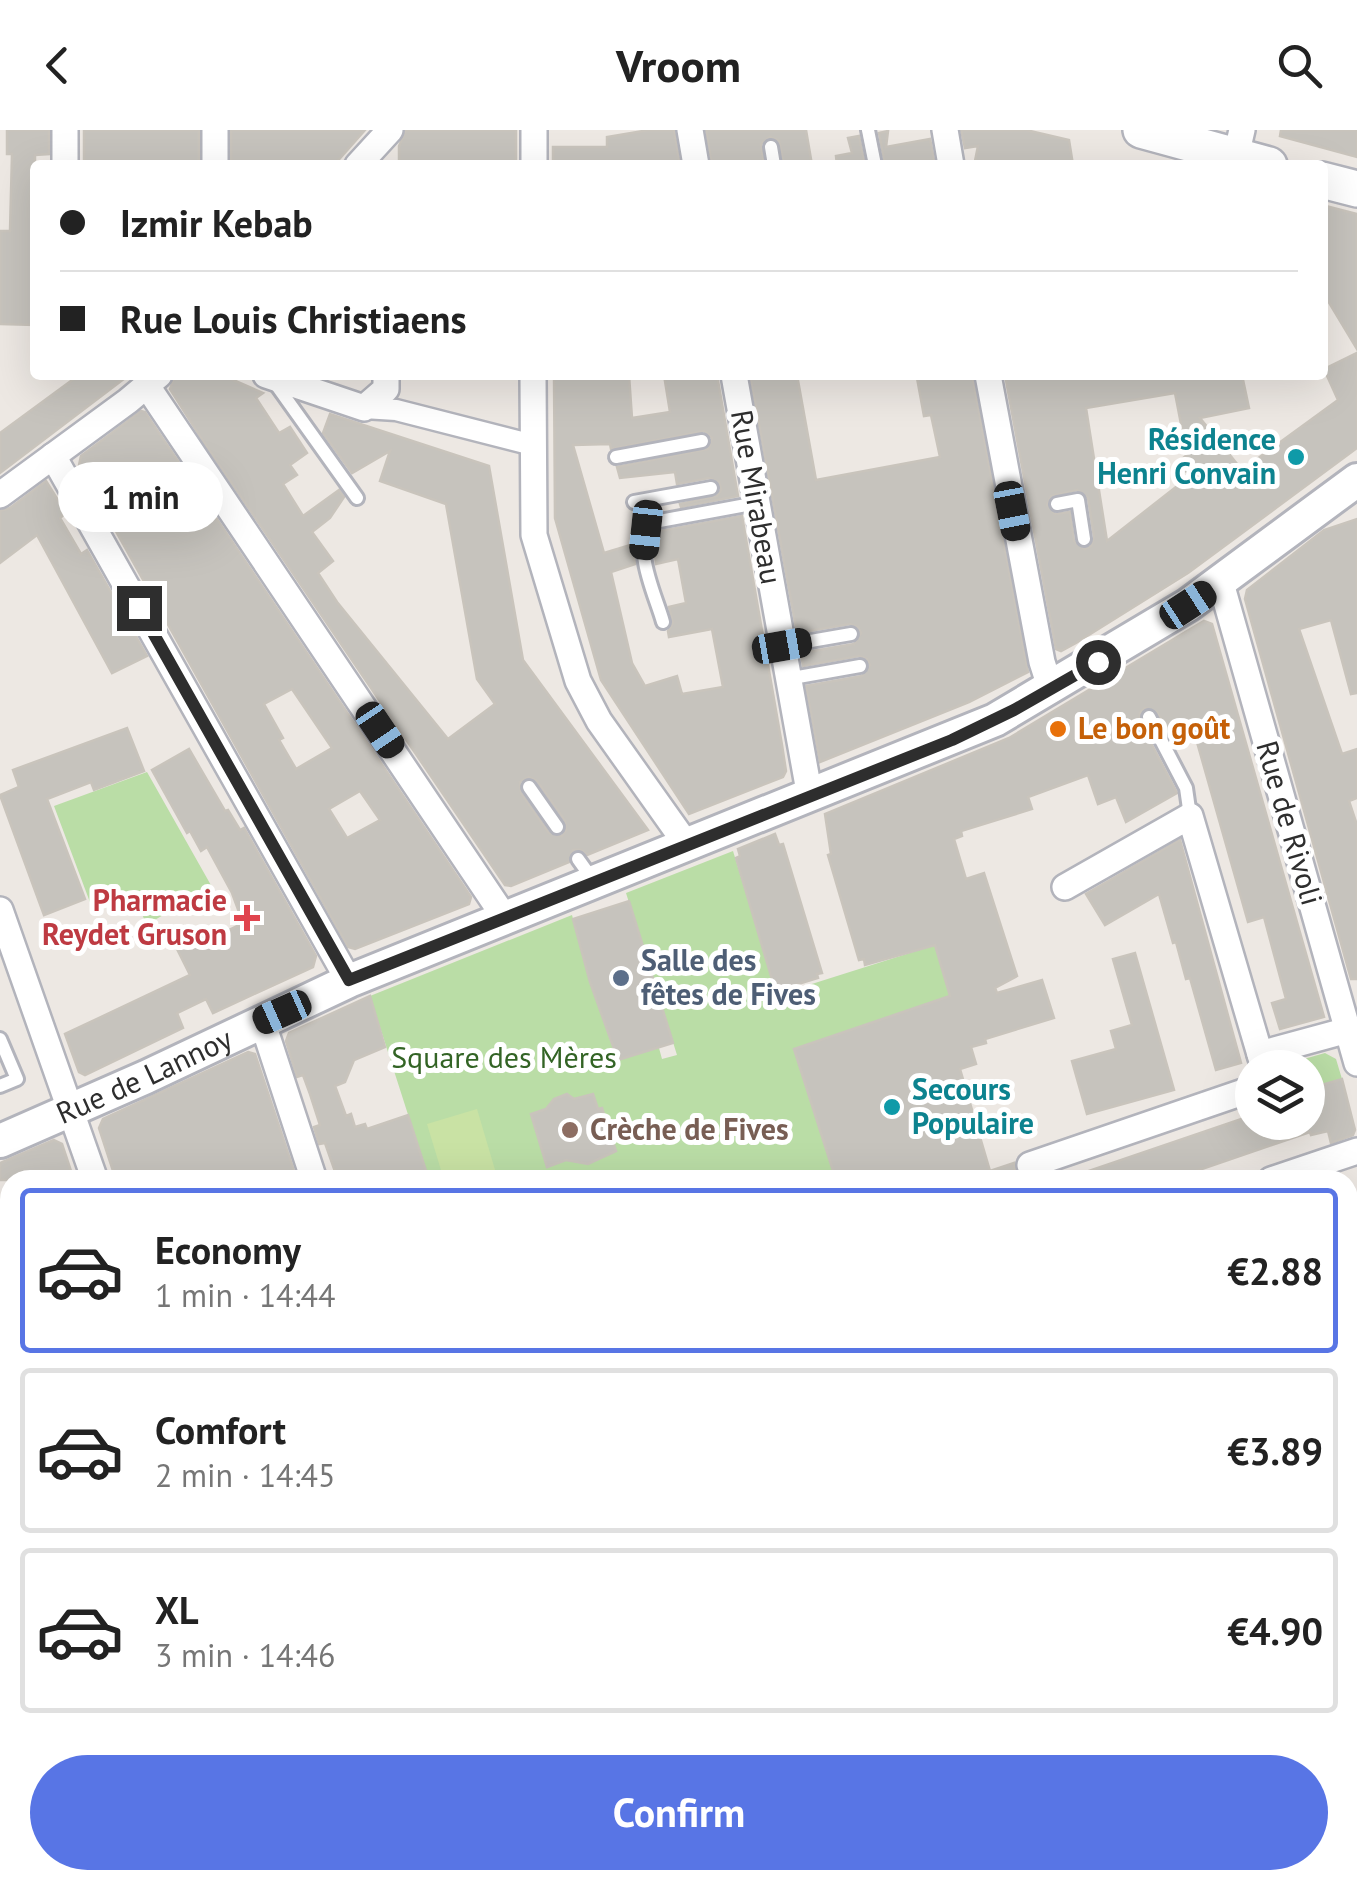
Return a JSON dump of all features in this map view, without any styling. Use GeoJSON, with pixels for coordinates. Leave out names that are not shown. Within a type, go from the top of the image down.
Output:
{"type":"FeatureCollection","features":[{"type":"Feature","properties":{"kind":"main road"},"geometry":{"type":"LineString","coordinates":[[1141,130],[1249,151]]}},
{"type":"Feature","properties":{"kind":"main road"},"geometry":{"type":"LineString","coordinates":[[1328,182],[1357,189]]}},
{"type":"Feature","properties":{"kind":"street"},"geometry":{"type":"LineString","coordinates":[[64,160],[65,130]]}},
{"type":"Feature","properties":{"kind":"street"},"geometry":{"type":"LineString","coordinates":[[215,130],[215,160]]}},
{"type":"Feature","properties":{"kind":"street"},"geometry":{"type":"LineString","coordinates":[[534,130],[534,160]]}},
{"type":"Feature","properties":{"kind":"street"},"geometry":{"type":"LineString","coordinates":[[690,130],[695,160]]}},
{"type":"Feature","properties":{"kind":"street"},"geometry":{"type":"LineString","coordinates":[[945,130],[950,160]]}},
{"type":"Feature","properties":{"kind":"street"},"geometry":{"type":"LineString","coordinates":[[362,160],[386,132]]}},
{"type":"Feature","properties":{"kind":"street"},"geometry":{"type":"LineString","coordinates":[[384,160],[386,132]]}},
{"type":"Feature","properties":{"kind":"street"},"geometry":{"type":"LineString","coordinates":[[0,495],[153,380],[505,918]]}},
{"type":"Feature","properties":{"kind":"street"},"geometry":{"type":"LineString","coordinates":[[280,380],[364,408],[396,410],[532,445]]}},
{"type":"Feature","properties":{"kind":"street"},"geometry":{"type":"LineString","coordinates":[[364,408],[386,389],[386,380]]}},
{"type":"Feature","properties":{"kind":"street"},"geometry":{"type":"LineString","coordinates":[[533,380],[534,535],[578,681],[599,721],[687,846]]}},
{"type":"Feature","properties":{"kind":"street","name":"Rue Mirabeau"},"geometry":{"type":"LineString","coordinates":[[734,380],[736,435],[810,796]]}},
{"type":"Feature","properties":{"kind":"street"},"geometry":{"type":"LineString","coordinates":[[989,380],[1021,510],[1042,662],[1051,690]]}},
{"type":"Feature","properties":{"kind":"street"},"geometry":{"type":"LineString","coordinates":[[52,456],[349,980]]}},
{"type":"Feature","properties":{"kind":"street","name":"Rue de Lannoy"},"geometry":{"type":"LineString","coordinates":[[0,1140],[349,980],[505,918],[586,870],[687,846],[963,735],[1051,690],[1221,583],[1357,480]]}},
{"type":"Feature","properties":{"kind":"street","name":"Rue de Rivoli"},"geometry":{"type":"LineString","coordinates":[[1221,583],[1357,1063]]}},
{"type":"Feature","properties":{"kind":"street"},"geometry":{"type":"LineString","coordinates":[[1065,887],[1190,816],[1259,1050]]}},
{"type":"Feature","properties":{"kind":"street"},"geometry":{"type":"LineString","coordinates":[[0,910],[93,1170]]}},
{"type":"Feature","properties":{"kind":"street"},"geometry":{"type":"LineString","coordinates":[[262,1021],[311,1170]]}},
{"type":"Feature","properties":{"kind":"street"},"geometry":{"type":"LineString","coordinates":[[1293,1050],[1348,1030]]}},
{"type":"Feature","properties":{"kind":"street"},"geometry":{"type":"LineString","coordinates":[[1030,1166],[1235,1095]]}},
{"type":"Feature","properties":{"kind":"street"},"geometry":{"type":"LineString","coordinates":[[1300,1170],[1357,1150]]}},
{"type":"Feature","properties":{"kind":"lane"},"geometry":{"type":"LineString","coordinates":[[868,130],[874,160]]}},
{"type":"Feature","properties":{"kind":"lane"},"geometry":{"type":"LineString","coordinates":[[771,147],[773,160]]}},
{"type":"Feature","properties":{"kind":"lane"},"geometry":{"type":"LineString","coordinates":[[271,380],[357,498]]}},
{"type":"Feature","properties":{"kind":"lane"},"geometry":{"type":"LineString","coordinates":[[616,456],[702,441]]}},
{"type":"Feature","properties":{"kind":"lane"},"geometry":{"type":"LineString","coordinates":[[634,502],[711,488]]}},
{"type":"Feature","properties":{"kind":"lane"},"geometry":{"type":"LineString","coordinates":[[664,622],[643,552],[646,530],[654,522],[748,489]]}},
{"type":"Feature","properties":{"kind":"lane"},"geometry":{"type":"LineString","coordinates":[[1057,504],[1078,500],[1084,539]]}},
{"type":"Feature","properties":{"kind":"lane"},"geometry":{"type":"LineString","coordinates":[[782,646],[851,634]]}},
{"type":"Feature","properties":{"kind":"lane"},"geometry":{"type":"LineString","coordinates":[[788,679],[860,666]]}},
{"type":"Feature","properties":{"kind":"lane"},"geometry":{"type":"LineString","coordinates":[[1149,717],[1186,788],[1190,816]]}},
{"type":"Feature","properties":{"kind":"lane"},"geometry":{"type":"LineString","coordinates":[[529,787],[557,827]]}},
{"type":"Feature","properties":{"kind":"lane"},"geometry":{"type":"LineString","coordinates":[[0,1039],[16,1079],[0,1086]]}},
{"type":"Feature","properties":{"kind":"green space"},"geometry":{"type":"Polygon","coordinates":[[[147,772],[212,887],[146,925],[134,890],[91,905],[54,806],[147,772]]]}},
{"type":"Feature","properties":{"kind":"green space","name":"Square des Mères"},"geometry":{"type":"Polygon","coordinates":[[[733,851],[777,995],[935,945],[950,996],[794,1049],[833,1170],[426,1170],[370,996],[572,915],[617,1060],[659,1048],[662,1059],[677,1055],[626,893],[733,851]]]}},
{"type":"Feature","properties":{"kind":"green space"},"geometry":{"type":"Polygon","coordinates":[[[1325,1053],[1336,1059],[1342,1079],[1325,1084],[1325,1053]]]}},
{"type":"Feature","properties":{"kind":"green space"},"geometry":{"type":"Polygon","coordinates":[[[477,1109],[495,1170],[441,1170],[427,1124],[477,1109]]]}},
{"type":"Feature","properties":{"kind":"building"},"geometry":{"type":"Polygon","coordinates":[[[7,130],[49,130],[49,154],[35,155],[35,160],[30,160],[30,325],[0,324],[0,231],[10,231],[12,154],[7,154],[7,130]]]}},
{"type":"Feature","properties":{"kind":"building"},"geometry":{"type":"Polygon","coordinates":[[[84,130],[199,130],[199,160],[84,160],[84,130]]]}},
{"type":"Feature","properties":{"kind":"building"},"geometry":{"type":"Polygon","coordinates":[[[231,130],[365,130],[338,160],[231,160],[231,130]]]}},
{"type":"Feature","properties":{"kind":"building"},"geometry":{"type":"Polygon","coordinates":[[[406,130],[516,130],[516,160],[399,160],[399,146],[406,130]]]}},
{"type":"Feature","properties":{"kind":"building"},"geometry":{"type":"Polygon","coordinates":[[[674,130],[679,160],[553,160],[553,147],[607,147],[607,137],[674,130]]]}},
{"type":"Feature","properties":{"kind":"building"},"geometry":{"type":"Polygon","coordinates":[[[706,130],[806,130],[811,160],[783,160],[779,141],[770,137],[761,144],[763,160],[711,160],[706,130]]]}},
{"type":"Feature","properties":{"kind":"building"},"geometry":{"type":"Polygon","coordinates":[[[961,130],[1026,130],[1069,140],[1072,160],[975,160],[978,146],[965,148],[961,130]]]}},
{"type":"Feature","properties":{"kind":"building"},"geometry":{"type":"Polygon","coordinates":[[[1281,130],[1357,130],[1357,157],[1280,136],[1281,130]]]}},
{"type":"Feature","properties":{"kind":"building"},"geometry":{"type":"Polygon","coordinates":[[[888,131],[886,147],[930,139],[934,160],[884,160],[879,133],[888,131]]]}},
{"type":"Feature","properties":{"kind":"building"},"geometry":{"type":"Polygon","coordinates":[[[859,136],[864,160],[836,160],[836,156],[852,153],[848,138],[859,136]]]}},
{"type":"Feature","properties":{"kind":"building"},"geometry":{"type":"Polygon","coordinates":[[[1328,207],[1357,214],[1357,349],[1328,301],[1328,207]]]}},
{"type":"Feature","properties":{"kind":"building"},"geometry":{"type":"Polygon","coordinates":[[[1357,353],[1357,448],[1188,573],[1076,643],[1061,651],[1056,649],[1006,380],[1243,380],[1249,408],[1200,418],[1242,470],[1338,400],[1328,378],[1328,367],[1357,353]],[[1175,393],[1086,408],[1107,541],[1190,476],[1178,462],[1187,455],[1175,393]],[[1077,490],[1051,496],[1047,505],[1055,514],[1070,512],[1074,541],[1085,549],[1094,537],[1088,498],[1077,490]]]}},
{"type":"Feature","properties":{"kind":"building"},"geometry":{"type":"Polygon","coordinates":[[[72,380],[122,380],[0,473],[0,433],[72,380]]]}},
{"type":"Feature","properties":{"kind":"building"},"geometry":{"type":"Polygon","coordinates":[[[173,380],[233,380],[263,393],[256,398],[279,433],[290,427],[307,453],[290,465],[297,475],[283,484],[303,516],[339,490],[344,497],[330,518],[312,532],[333,561],[318,573],[448,739],[495,704],[477,679],[446,504],[380,481],[390,451],[352,473],[323,433],[330,414],[489,466],[523,660],[648,830],[587,855],[573,850],[569,862],[505,885],[170,389],[173,380]],[[529,777],[520,782],[521,793],[549,833],[562,836],[565,821],[537,781],[529,777]]]}},
{"type":"Feature","properties":{"kind":"building"},"geometry":{"type":"Polygon","coordinates":[[[554,380],[629,380],[632,418],[670,412],[665,380],[718,380],[738,496],[681,507],[680,504],[717,496],[721,490],[719,482],[709,478],[677,484],[675,472],[620,478],[617,467],[708,449],[712,438],[704,431],[611,449],[610,444],[573,445],[604,553],[634,544],[635,564],[611,572],[632,663],[645,686],[677,676],[682,694],[723,687],[712,629],[669,637],[673,623],[669,607],[686,603],[678,559],[656,564],[654,545],[660,531],[742,516],[782,745],[786,771],[783,777],[689,814],[601,680],[555,518],[554,380]]]}},
{"type":"Feature","properties":{"kind":"building"},"geometry":{"type":"Polygon","coordinates":[[[751,380],[798,380],[816,480],[940,457],[931,415],[924,416],[917,380],[973,380],[1028,672],[969,702],[820,762],[806,686],[862,676],[870,665],[859,656],[803,666],[801,653],[854,644],[861,633],[858,627],[850,624],[797,633],[751,380]]]}},
{"type":"Feature","properties":{"kind":"building"},"geometry":{"type":"Polygon","coordinates":[[[141,411],[145,412],[471,897],[469,904],[355,949],[348,947],[79,465],[81,456],[141,411]],[[292,689],[264,704],[296,769],[332,748],[292,689]],[[360,791],[329,809],[347,838],[380,820],[360,791]]]}},
{"type":"Feature","properties":{"kind":"building"},"geometry":{"type":"Polygon","coordinates":[[[46,481],[66,513],[60,518],[81,554],[87,550],[147,656],[112,673],[37,535],[0,563],[0,511],[46,481]]]}},
{"type":"Feature","properties":{"kind":"building"},"geometry":{"type":"Polygon","coordinates":[[[1357,519],[1357,693],[1351,694],[1331,620],[1299,629],[1342,754],[1357,749],[1357,798],[1349,801],[1357,825],[1357,979],[1351,979],[1245,599],[1247,590],[1324,530],[1357,519]]]}},
{"type":"Feature","properties":{"kind":"building"},"geometry":{"type":"Polygon","coordinates":[[[1204,621],[1212,624],[1324,1017],[1280,1029],[1272,1003],[1286,999],[1264,917],[1248,922],[1193,728],[1171,738],[1157,712],[1145,708],[1140,713],[1140,722],[1177,793],[1126,822],[1116,797],[1098,804],[1088,775],[1028,797],[1032,809],[961,831],[962,836],[954,839],[966,879],[984,873],[1017,976],[995,988],[997,993],[1042,980],[1054,1018],[985,1039],[986,1043],[971,1047],[976,1064],[960,1069],[990,1170],[833,1170],[794,1049],[950,996],[935,945],[865,965],[864,959],[859,960],[828,855],[831,854],[825,814],[1009,738],[1204,621]]]}},
{"type":"Feature","properties":{"kind":"building"},"geometry":{"type":"Polygon","coordinates":[[[127,728],[144,771],[94,790],[91,782],[47,799],[85,899],[44,915],[0,795],[19,787],[13,770],[127,728]]]}},
{"type":"Feature","properties":{"kind":"building"},"geometry":{"type":"Polygon","coordinates":[[[189,749],[225,811],[240,830],[244,828],[316,956],[313,967],[213,1013],[206,999],[177,1013],[183,1028],[85,1075],[79,1072],[65,1034],[190,975],[170,935],[185,926],[196,946],[243,923],[207,847],[201,851],[190,831],[187,833],[152,770],[189,749]]]}},
{"type":"Feature","properties":{"kind":"building"},"geometry":{"type":"Polygon","coordinates":[[[775,834],[779,845],[783,844],[822,973],[817,974],[818,978],[779,990],[778,985],[774,986],[736,858],[740,856],[738,849],[775,834]]]}},
{"type":"Feature","properties":{"kind":"building"},"geometry":{"type":"Polygon","coordinates":[[[1180,840],[1237,1050],[1235,1065],[1216,1070],[1190,978],[1186,979],[1159,894],[1105,925],[1086,894],[1180,840]]]}},
{"type":"Feature","properties":{"kind":"building","name":"Salle des fêtes de Fives"},"geometry":{"type":"Polygon","coordinates":[[[629,901],[673,1043],[618,1060],[573,919],[629,901]]]}},
{"type":"Feature","properties":{"kind":"building"},"geometry":{"type":"Polygon","coordinates":[[[1135,953],[1174,1090],[1087,1114],[1072,1061],[1116,1049],[1111,1031],[1132,1025],[1113,959],[1135,953]]]}},
{"type":"Feature","properties":{"kind":"building"},"geometry":{"type":"Polygon","coordinates":[[[370,996],[385,1047],[354,1060],[345,1082],[335,1086],[346,1116],[351,1114],[355,1127],[365,1124],[367,1129],[408,1115],[426,1170],[334,1170],[325,1143],[319,1144],[314,1127],[320,1125],[303,1075],[297,1077],[286,1041],[289,1033],[370,996]]]}},
{"type":"Feature","properties":{"kind":"building"},"geometry":{"type":"Polygon","coordinates":[[[248,1052],[255,1054],[294,1170],[113,1170],[99,1128],[103,1119],[248,1052]]]}},
{"type":"Feature","properties":{"kind":"building"},"geometry":{"type":"Polygon","coordinates":[[[1342,1079],[1355,1130],[1353,1135],[1331,1143],[1325,1132],[1325,1084],[1342,1079]]]}},
{"type":"Feature","properties":{"kind":"building","name":"Crèche de Fives"},"geometry":{"type":"Polygon","coordinates":[[[567,1094],[574,1099],[593,1094],[598,1109],[602,1108],[616,1151],[588,1164],[566,1160],[547,1167],[531,1114],[567,1094]]]}},
{"type":"Feature","properties":{"kind":"building"},"geometry":{"type":"Polygon","coordinates":[[[1235,1121],[1235,1140],[1287,1140],[1199,1170],[1092,1170],[1235,1121]]]}},
{"type":"Feature","properties":{"kind":"building"},"geometry":{"type":"Polygon","coordinates":[[[54,1140],[62,1144],[71,1170],[0,1170],[0,1163],[54,1140]]]}},
{"type":"Feature","properties":{"kind":"building"},"geometry":{"type":"Polygon","coordinates":[[[1014,1163],[1015,1170],[993,1170],[1014,1163]]]}},
{"type":"Feature","properties":{"kind":"place","name":"Résidence Henri Convain"},"geometry":{"type":"Point","coordinates":[1296,457]}},
{"type":"Feature","properties":{"kind":"place","name":"Le bon goût"},"geometry":{"type":"Point","coordinates":[1058,729]}},
{"type":"Feature","properties":{"kind":"place","name":"Pharmacie Reydet Gruson"},"geometry":{"type":"Point","coordinates":[247,918]}},
{"type":"Feature","properties":{"kind":"place","name":"Salle des fêtes de Fives"},"geometry":{"type":"Point","coordinates":[621,978]}},
{"type":"Feature","properties":{"kind":"place","name":"Secours Populaire"},"geometry":{"type":"Point","coordinates":[892,1107]}},
{"type":"Feature","properties":{"kind":"place","name":"Crèche de Fives"},"geometry":{"type":"Point","coordinates":[570,1130]}},
{"type":"Feature","properties":{"kind":"route"},"geometry":{"type":"LineString","coordinates":[[139,608],[349,980],[952,740],[1098,662]]}}]}
